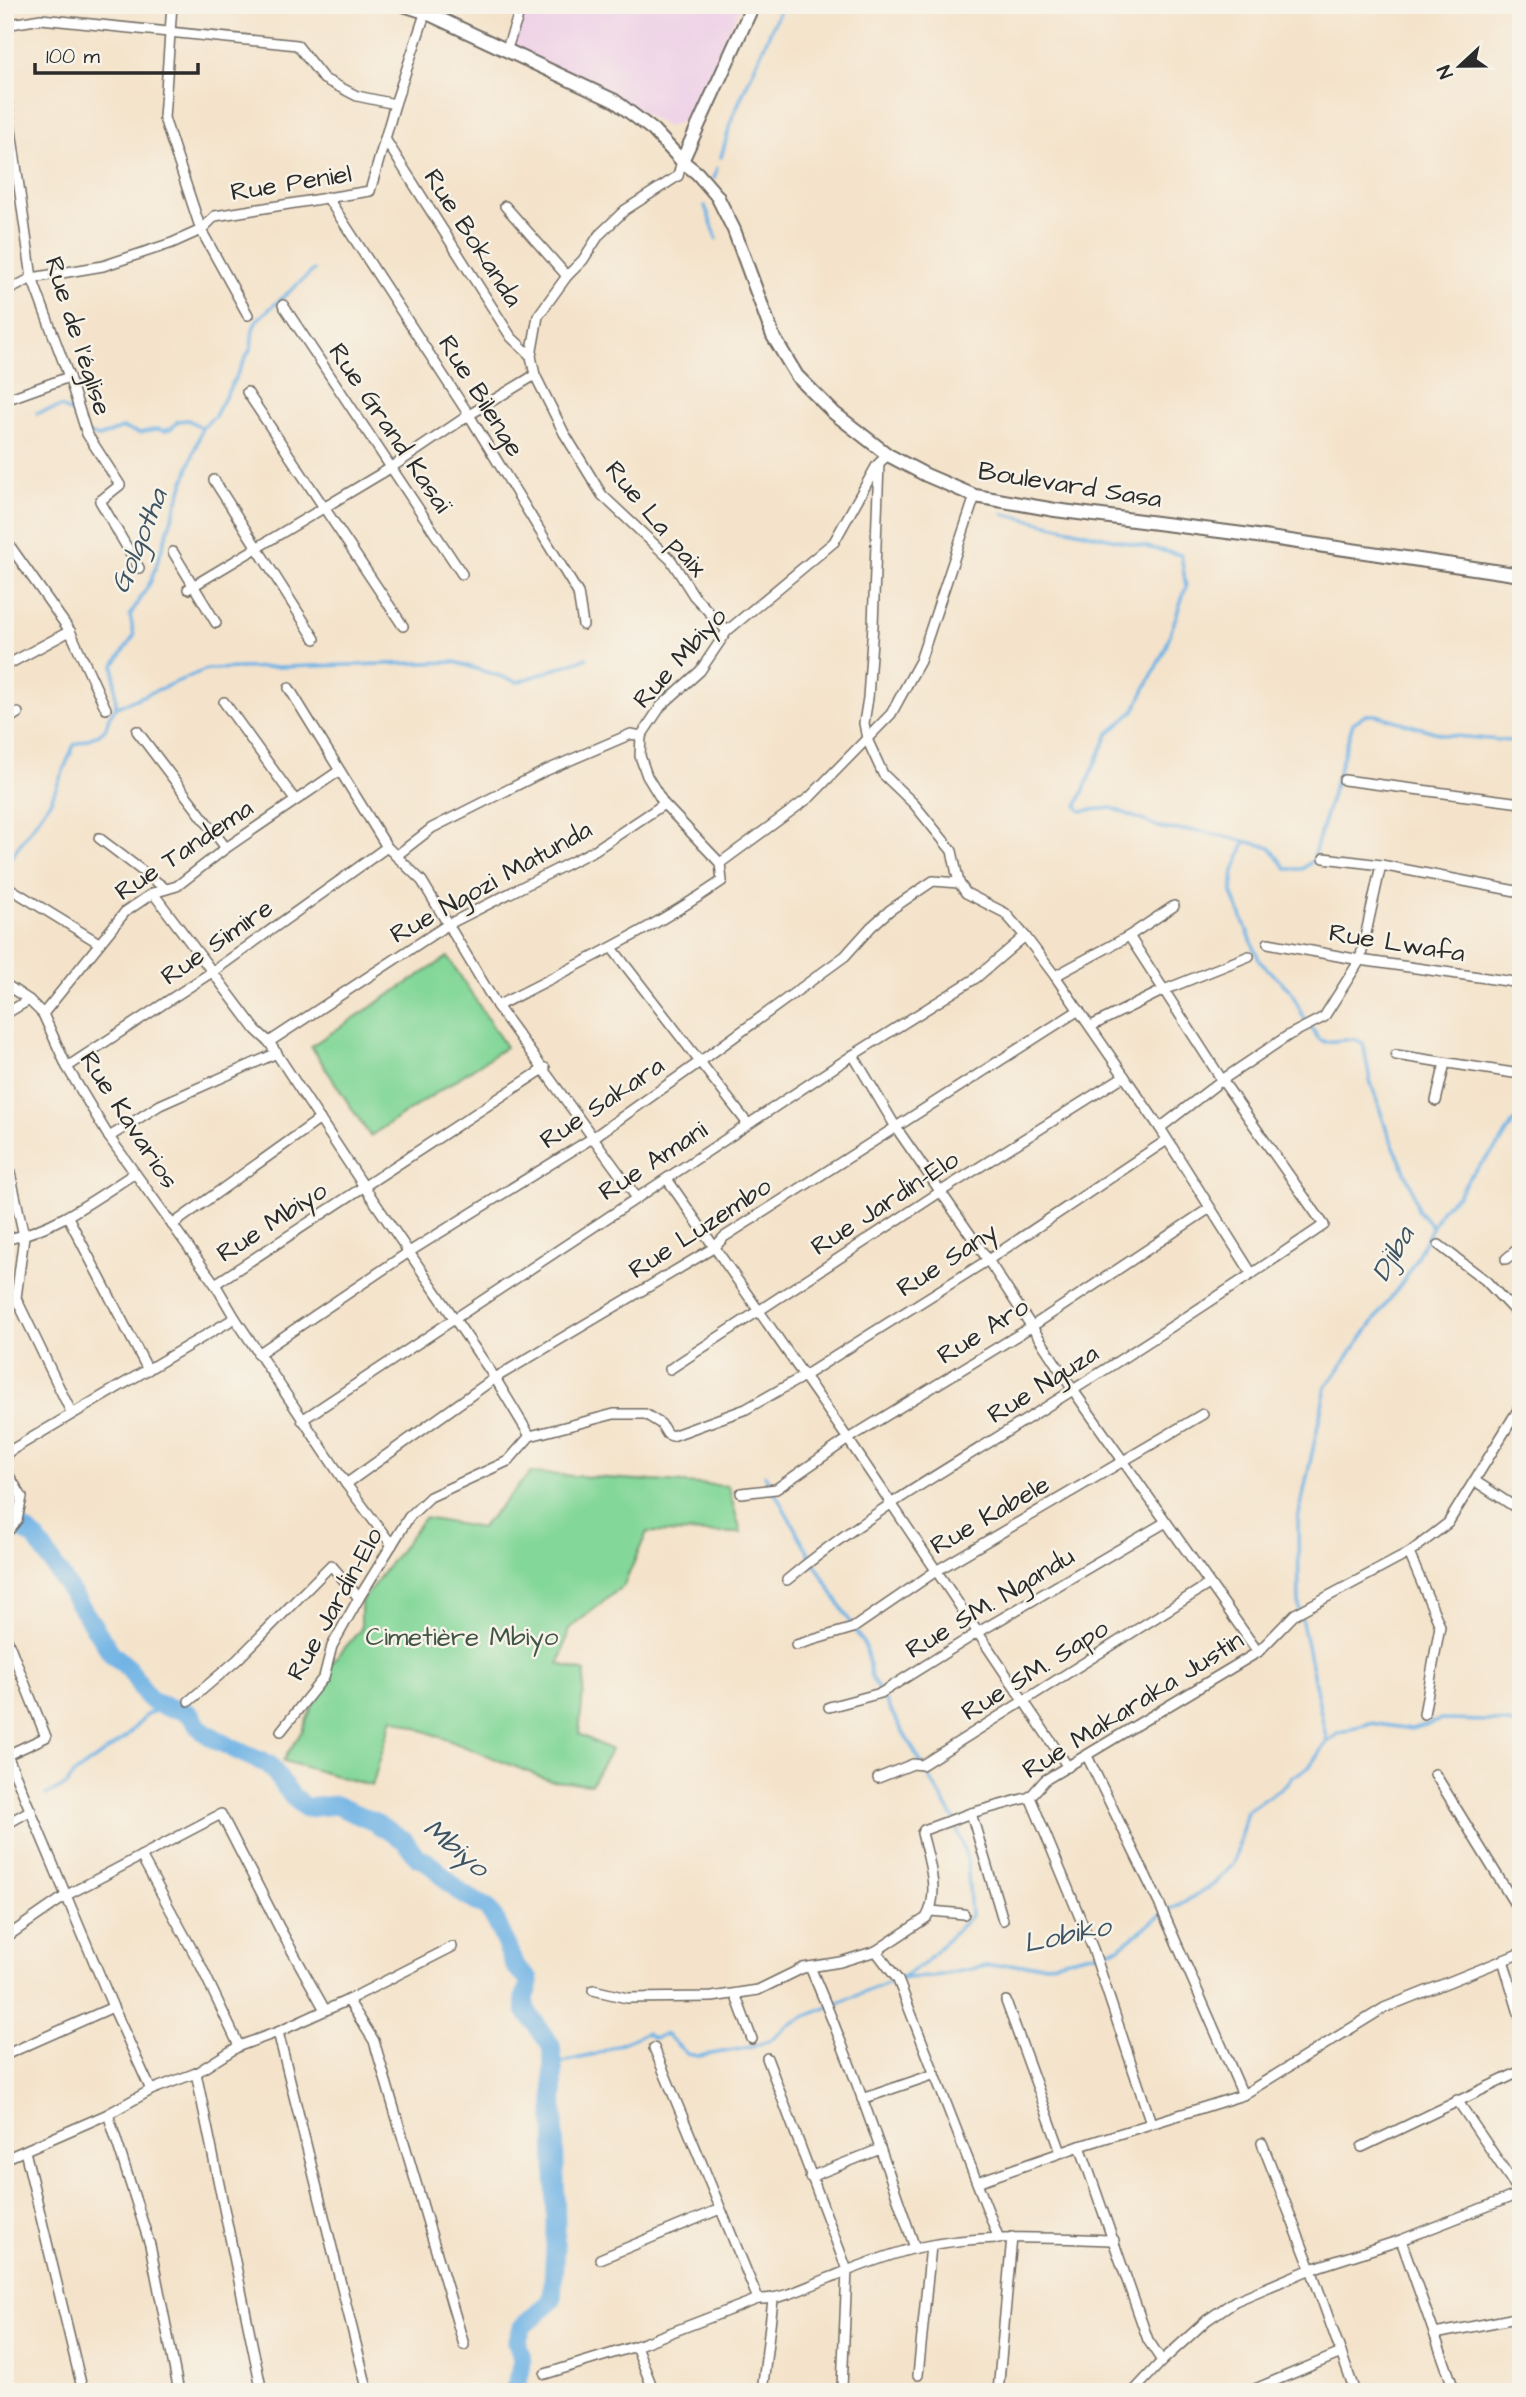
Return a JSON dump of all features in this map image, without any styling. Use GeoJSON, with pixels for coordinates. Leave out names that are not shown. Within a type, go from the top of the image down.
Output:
{"type":"FeatureCollection","features":[{"type":"Feature","properties":{"kind":"street"},"geometry":{"type":"LineString","coordinates":[[172,5],[164,118],[201,230],[248,316]]}},
{"type":"Feature","properties":{"kind":"street","name":"Boulevard Sasa"},"geometry":{"type":"LineString","coordinates":[[403,5],[426,9],[506,51],[615,101],[653,130],[717,196],[734,230],[773,336],[797,376],[883,459],[975,496],[1055,510],[1243,534],[1521,575]]}},
{"type":"Feature","properties":{"kind":"street"},"geometry":{"type":"LineString","coordinates":[[506,51],[522,5]]}},
{"type":"Feature","properties":{"kind":"street"},"geometry":{"type":"LineString","coordinates":[[682,161],[753,5]]}},
{"type":"Feature","properties":{"kind":"street","name":"Rue Peniel"},"geometry":{"type":"LineString","coordinates":[[5,292],[32,278],[103,266],[172,243],[201,230],[215,216],[370,191],[426,9]]}},
{"type":"Feature","properties":{"kind":"street"},"geometry":{"type":"LineString","coordinates":[[5,25],[41,19],[297,45],[324,79],[357,96],[395,104]]}},
{"type":"Feature","properties":{"kind":"street","name":"Rue de l'église"},"geometry":{"type":"LineString","coordinates":[[5,88],[32,278],[87,434],[120,485],[100,501],[139,568]]}},
{"type":"Feature","properties":{"kind":"street","name":"Rue Bokanda"},"geometry":{"type":"LineString","coordinates":[[385,139],[511,337],[531,356]]}},
{"type":"Feature","properties":{"kind":"street","name":"Rue La paix"},"geometry":{"type":"LineString","coordinates":[[682,161],[678,176],[617,218],[599,235],[583,260],[567,276],[538,316],[531,356],[535,375],[564,433],[602,495],[671,560],[694,596],[727,631]]}},
{"type":"Feature","properties":{"kind":"street","name":"Rue Bilenge"},"geometry":{"type":"LineString","coordinates":[[327,197],[469,415],[578,593],[583,625]]}},
{"type":"Feature","properties":{"kind":"street"},"geometry":{"type":"LineString","coordinates":[[505,206],[567,276]]}},
{"type":"Feature","properties":{"kind":"street","name":"Rue Grand Kasaï"},"geometry":{"type":"LineString","coordinates":[[283,305],[462,574]]}},
{"type":"Feature","properties":{"kind":"street"},"geometry":{"type":"LineString","coordinates":[[191,587],[392,467],[535,375]]}},
{"type":"Feature","properties":{"kind":"street"},"geometry":{"type":"LineString","coordinates":[[5,400],[69,377]]}},
{"type":"Feature","properties":{"kind":"street"},"geometry":{"type":"LineString","coordinates":[[247,392],[403,626]]}},
{"type":"Feature","properties":{"kind":"street"},"geometry":{"type":"LineString","coordinates":[[883,459],[868,698],[864,723],[867,739],[883,774],[914,804],[951,851],[959,884],[966,893],[1005,913],[1026,936],[1091,1026],[1160,1128],[1252,1274]]}},
{"type":"Feature","properties":{"kind":"street","name":"Rue Mbiyo"},"geometry":{"type":"LineString","coordinates":[[720,863],[664,804],[647,776],[640,756],[641,736],[662,706],[700,671],[727,631],[834,542],[883,459]]}},
{"type":"Feature","properties":{"kind":"street"},"geometry":{"type":"LineString","coordinates":[[214,480],[315,639]]}},
{"type":"Feature","properties":{"kind":"street"},"geometry":{"type":"LineString","coordinates":[[497,1006],[612,948],[692,902],[722,881],[720,863],[810,797],[891,714],[920,661],[975,496]]}},
{"type":"Feature","properties":{"kind":"street"},"geometry":{"type":"LineString","coordinates":[[5,539],[70,631],[106,709]]}},
{"type":"Feature","properties":{"kind":"street"},"geometry":{"type":"LineString","coordinates":[[173,552],[191,587],[216,623]]}},
{"type":"Feature","properties":{"kind":"street"},"geometry":{"type":"LineString","coordinates":[[5,666],[70,631]]}},
{"type":"Feature","properties":{"kind":"street"},"geometry":{"type":"LineString","coordinates":[[289,688],[387,847],[422,881],[497,1006],[545,1068],[637,1198]]}},
{"type":"Feature","properties":{"kind":"street"},"geometry":{"type":"LineString","coordinates":[[224,702],[295,800]]}},
{"type":"Feature","properties":{"kind":"street"},"geometry":{"type":"LineString","coordinates":[[5,721],[18,712]]}},
{"type":"Feature","properties":{"kind":"street"},"geometry":{"type":"LineString","coordinates":[[137,731],[226,848]]}},
{"type":"Feature","properties":{"kind":"street"},"geometry":{"type":"LineString","coordinates":[[396,856],[432,828],[545,771],[631,734],[641,736]]}},
{"type":"Feature","properties":{"kind":"street","name":"Rue Tandema"},"geometry":{"type":"LineString","coordinates":[[43,1014],[125,912],[153,893],[177,886],[226,848],[340,771]]}},
{"type":"Feature","properties":{"kind":"street"},"geometry":{"type":"LineString","coordinates":[[1344,780],[1521,803]]}},
{"type":"Feature","properties":{"kind":"street","name":"Rue Ngozi Matunda"},"geometry":{"type":"LineString","coordinates":[[269,1042],[447,925],[595,850],[664,804]]}},
{"type":"Feature","properties":{"kind":"street"},"geometry":{"type":"LineString","coordinates":[[99,838],[166,889]]}},
{"type":"Feature","properties":{"kind":"street","name":"Rue Simire"},"geometry":{"type":"LineString","coordinates":[[66,1067],[212,972],[387,847]]}},
{"type":"Feature","properties":{"kind":"street"},"geometry":{"type":"LineString","coordinates":[[1324,858],[1381,865],[1521,892]]}},
{"type":"Feature","properties":{"kind":"street"},"geometry":{"type":"LineString","coordinates":[[1160,1128],[1222,1080],[1289,1035],[1324,1017],[1360,960],[1381,865]]}},
{"type":"Feature","properties":{"kind":"street","name":"Rue Sakara"},"geometry":{"type":"LineString","coordinates":[[258,1354],[410,1252],[594,1137],[845,956],[870,927],[933,881],[959,884]]}},
{"type":"Feature","properties":{"kind":"street"},"geometry":{"type":"LineString","coordinates":[[5,888],[11,889],[99,943]]}},
{"type":"Feature","properties":{"kind":"street"},"geometry":{"type":"LineString","coordinates":[[153,893],[256,1030],[277,1053],[365,1188],[455,1317],[530,1436]]}},
{"type":"Feature","properties":{"kind":"street"},"geometry":{"type":"LineString","coordinates":[[1055,976],[1129,936],[1174,906]]}},
{"type":"Feature","properties":{"kind":"street","name":"Rue Amani"},"geometry":{"type":"LineString","coordinates":[[302,1420],[853,1055],[976,978],[1026,936]]}},
{"type":"Feature","properties":{"kind":"street"},"geometry":{"type":"LineString","coordinates":[[1129,936],[1222,1080]]}},
{"type":"Feature","properties":{"kind":"street","name":"Rue Lwafa"},"geometry":{"type":"LineString","coordinates":[[1268,943],[1360,960],[1521,983]]}},
{"type":"Feature","properties":{"kind":"street"},"geometry":{"type":"LineString","coordinates":[[612,948],[748,1124]]}},
{"type":"Feature","properties":{"kind":"street"},"geometry":{"type":"LineString","coordinates":[[1091,1026],[1164,990],[1249,956]]}},
{"type":"Feature","properties":{"kind":"street","name":"Rue Kavarios"},"geometry":{"type":"LineString","coordinates":[[5,984],[29,1000],[43,1014],[66,1067],[109,1137],[215,1284]]}},
{"type":"Feature","properties":{"kind":"street"},"geometry":{"type":"LineString","coordinates":[[5,1014],[29,1000]]}},
{"type":"Feature","properties":{"kind":"street","name":"Rue Luzembo"},"geometry":{"type":"LineString","coordinates":[[346,1484],[495,1378],[715,1247],[724,1237],[897,1129],[1079,1010]]}},
{"type":"Feature","properties":{"kind":"street"},"geometry":{"type":"LineString","coordinates":[[109,1137],[160,1105],[277,1053]]}},
{"type":"Feature","properties":{"kind":"street"},"geometry":{"type":"LineString","coordinates":[[853,1055],[897,1129],[988,1260],[1073,1390],[1258,1652]]}},
{"type":"Feature","properties":{"kind":"street"},"geometry":{"type":"LineString","coordinates":[[1396,1055],[1520,1070]]}},
{"type":"Feature","properties":{"kind":"street"},"geometry":{"type":"LineString","coordinates":[[1436,1101],[1445,1063]]}},
{"type":"Feature","properties":{"kind":"street","name":"Rue Mbiyo"},"geometry":{"type":"LineString","coordinates":[[391,1545],[302,1420],[215,1284],[545,1068]]}},
{"type":"Feature","properties":{"kind":"street","name":"Rue Jardin-Elo"},"geometry":{"type":"LineString","coordinates":[[670,1369],[940,1192],[1124,1076]]}},
{"type":"Feature","properties":{"kind":"street","name":"Rue Nguza"},"geometry":{"type":"LineString","coordinates":[[787,1580],[812,1559],[891,1504],[1073,1390],[1324,1225],[1222,1080]]}},
{"type":"Feature","properties":{"kind":"street"},"geometry":{"type":"LineString","coordinates":[[172,1224],[320,1119]]}},
{"type":"Feature","properties":{"kind":"street","name":"Rue Sany"},"geometry":{"type":"LineString","coordinates":[[530,1436],[614,1414],[645,1415],[661,1424],[667,1434],[672,1436],[746,1409],[804,1376],[988,1260],[1167,1140]]}},
{"type":"Feature","properties":{"kind":"street"},"geometry":{"type":"LineString","coordinates":[[5,1150],[24,1236],[16,1298],[72,1414]]}},
{"type":"Feature","properties":{"kind":"street"},"geometry":{"type":"LineString","coordinates":[[5,1240],[24,1236],[68,1217],[135,1172]]}},
{"type":"Feature","properties":{"kind":"street"},"geometry":{"type":"LineString","coordinates":[[667,1178],[848,1439],[1068,1767]]}},
{"type":"Feature","properties":{"kind":"street","name":"Rue Aro"},"geometry":{"type":"LineString","coordinates":[[741,1493],[776,1489],[848,1439],[1031,1327],[1210,1208]]}},
{"type":"Feature","properties":{"kind":"street"},"geometry":{"type":"LineString","coordinates":[[68,1217],[148,1370]]}},
{"type":"Feature","properties":{"kind":"street"},"geometry":{"type":"LineString","coordinates":[[1438,1245],[1485,1280],[1521,1318]]}},
{"type":"Feature","properties":{"kind":"street"},"geometry":{"type":"LineString","coordinates":[[1506,1259],[1521,1246]]}},
{"type":"Feature","properties":{"kind":"street"},"geometry":{"type":"LineString","coordinates":[[7,1534],[17,1520],[22,1497],[5,1467],[7,1449],[235,1318]]}},
{"type":"Feature","properties":{"kind":"street","name":"Rue Makaraka Justin"},"geometry":{"type":"LineString","coordinates":[[931,1911],[932,1877],[922,1833],[924,1830],[971,1813],[1030,1797],[1045,1780],[1258,1652],[1295,1614],[1409,1553],[1448,1523],[1521,1405]]}},
{"type":"Feature","properties":{"kind":"street","name":"Rue Kabele"},"geometry":{"type":"LineString","coordinates":[[796,1646],[853,1628],[936,1571],[1203,1414]]}},
{"type":"Feature","properties":{"kind":"street","name":"Rue Jardin-Elo"},"geometry":{"type":"LineString","coordinates":[[281,1731],[324,1677],[332,1646],[409,1517],[430,1497],[508,1461],[530,1436]]}},
{"type":"Feature","properties":{"kind":"street"},"geometry":{"type":"LineString","coordinates":[[1475,1481],[1521,1511]]}},
{"type":"Feature","properties":{"kind":"street","name":"Rue SM. Ngandu"},"geometry":{"type":"LineString","coordinates":[[829,1707],[881,1693],[1166,1522]]}},
{"type":"Feature","properties":{"kind":"street"},"geometry":{"type":"LineString","coordinates":[[1409,1553],[1440,1626],[1424,1714]]}},
{"type":"Feature","properties":{"kind":"street"},"geometry":{"type":"LineString","coordinates":[[189,1702],[237,1660],[331,1565],[359,1598]]}},
{"type":"Feature","properties":{"kind":"street","name":"Rue SM. Sapo"},"geometry":{"type":"LineString","coordinates":[[878,1778],[913,1764],[922,1765],[1209,1584]]}},
{"type":"Feature","properties":{"kind":"street"},"geometry":{"type":"LineString","coordinates":[[5,1634],[46,1737],[6,1756],[151,2090]]}},
{"type":"Feature","properties":{"kind":"street"},"geometry":{"type":"LineString","coordinates":[[1087,1756],[1159,1903],[1243,2095]]}},
{"type":"Feature","properties":{"kind":"street"},"geometry":{"type":"LineString","coordinates":[[1435,1774],[1521,1914]]}},
{"type":"Feature","properties":{"kind":"street"},"geometry":{"type":"LineString","coordinates":[[1030,1797],[1093,1949],[1150,2123]]}},
{"type":"Feature","properties":{"kind":"street"},"geometry":{"type":"LineString","coordinates":[[5,1825],[31,1810]]}},
{"type":"Feature","properties":{"kind":"street"},"geometry":{"type":"LineString","coordinates":[[971,1813],[1003,1920]]}},
{"type":"Feature","properties":{"kind":"street"},"geometry":{"type":"LineString","coordinates":[[5,1938],[67,1895],[221,1814],[325,2010]]}},
{"type":"Feature","properties":{"kind":"street"},"geometry":{"type":"LineString","coordinates":[[141,1856],[201,1966],[239,2046]]}},
{"type":"Feature","properties":{"kind":"street"},"geometry":{"type":"LineString","coordinates":[[593,1990],[627,1998],[712,1997],[758,1990],[803,1968],[840,1962],[876,1951],[926,1918],[931,1911],[964,1914]]}},
{"type":"Feature","properties":{"kind":"street"},"geometry":{"type":"LineString","coordinates":[[5,2159],[108,2114],[151,2090],[196,2073],[239,2046],[278,2032],[348,2000],[452,1947]]}},
{"type":"Feature","properties":{"kind":"street"},"geometry":{"type":"LineString","coordinates":[[876,1951],[898,1980],[999,2239]]}},
{"type":"Feature","properties":{"kind":"street"},"geometry":{"type":"LineString","coordinates":[[976,2182],[1061,2152],[1243,2095],[1384,2008],[1521,1953]]}},
{"type":"Feature","properties":{"kind":"street"},"geometry":{"type":"LineString","coordinates":[[1503,1960],[1521,2020]]}},
{"type":"Feature","properties":{"kind":"street"},"geometry":{"type":"LineString","coordinates":[[810,1967],[828,2008],[915,2248]]}},
{"type":"Feature","properties":{"kind":"street"},"geometry":{"type":"LineString","coordinates":[[735,1994],[752,2039]]}},
{"type":"Feature","properties":{"kind":"street"},"geometry":{"type":"LineString","coordinates":[[348,2000],[374,2041],[464,2345]]}},
{"type":"Feature","properties":{"kind":"street"},"geometry":{"type":"LineString","coordinates":[[1006,2001],[1061,2152]]}},
{"type":"Feature","properties":{"kind":"street"},"geometry":{"type":"LineString","coordinates":[[5,2055],[113,2007]]}},
{"type":"Feature","properties":{"kind":"street"},"geometry":{"type":"LineString","coordinates":[[278,2032],[368,2392]]}},
{"type":"Feature","properties":{"kind":"street"},"geometry":{"type":"LineString","coordinates":[[654,2048],[758,2299]]}},
{"type":"Feature","properties":{"kind":"street"},"geometry":{"type":"LineString","coordinates":[[767,2058],[847,2270],[842,2388]]}},
{"type":"Feature","properties":{"kind":"street"},"geometry":{"type":"LineString","coordinates":[[1362,2147],[1521,2071]]}},
{"type":"Feature","properties":{"kind":"street"},"geometry":{"type":"LineString","coordinates":[[196,2073],[262,2392]]}},
{"type":"Feature","properties":{"kind":"street"},"geometry":{"type":"LineString","coordinates":[[862,2099],[935,2074]]}},
{"type":"Feature","properties":{"kind":"street"},"geometry":{"type":"LineString","coordinates":[[1133,2392],[1207,2320],[1235,2301],[1311,2269],[1401,2240],[1520,2193],[1457,2100]]}},
{"type":"Feature","properties":{"kind":"street"},"geometry":{"type":"LineString","coordinates":[[108,2114],[150,2245],[179,2392]]}},
{"type":"Feature","properties":{"kind":"street"},"geometry":{"type":"LineString","coordinates":[[1262,2144],[1355,2392]]}},
{"type":"Feature","properties":{"kind":"street"},"geometry":{"type":"LineString","coordinates":[[1080,2146],[1148,2340],[1162,2361]]}},
{"type":"Feature","properties":{"kind":"street"},"geometry":{"type":"LineString","coordinates":[[810,2177],[880,2150]]}},
{"type":"Feature","properties":{"kind":"street"},"geometry":{"type":"LineString","coordinates":[[25,2151],[83,2392]]}},
{"type":"Feature","properties":{"kind":"street"},"geometry":{"type":"LineString","coordinates":[[600,2259],[720,2209]]}},
{"type":"Feature","properties":{"kind":"street"},"geometry":{"type":"LineString","coordinates":[[545,2374],[636,2346],[758,2299],[773,2300],[847,2270],[915,2248],[955,2241],[1012,2237],[1114,2240]]}},
{"type":"Feature","properties":{"kind":"street"},"geometry":{"type":"LineString","coordinates":[[998,2392],[1012,2237]]}},
{"type":"Feature","properties":{"kind":"street"},"geometry":{"type":"LineString","coordinates":[[1401,2240],[1455,2392]]}},
{"type":"Feature","properties":{"kind":"street"},"geometry":{"type":"LineString","coordinates":[[918,2375],[930,2246]]}},
{"type":"Feature","properties":{"kind":"street"},"geometry":{"type":"LineString","coordinates":[[762,2392],[773,2300]]}},
{"type":"Feature","properties":{"kind":"street"},"geometry":{"type":"LineString","coordinates":[[1435,2334],[1521,2317]]}},
{"type":"Feature","properties":{"kind":"street"},"geometry":{"type":"LineString","coordinates":[[636,2346],[653,2392]]}},
{"type":"Feature","properties":{"kind":"street"},"geometry":{"type":"LineString","coordinates":[[1248,2392],[1341,2353]]}},
{"type":"Feature","properties":{"kind":"shaded area"},"geometry":{"type":"Polygon","coordinates":[[[528,5],[741,5],[689,119],[667,127],[610,94],[510,49],[528,5]]]}},
{"type":"Feature","properties":{"kind":"green space"},"geometry":{"type":"Polygon","coordinates":[[[448,957],[506,1047],[370,1136],[311,1046],[448,957]]]}},
{"type":"Feature","properties":{"kind":"green space","name":"Cimetière Mbiyo"},"geometry":{"type":"Polygon","coordinates":[[[530,1473],[728,1486],[741,1533],[647,1532],[624,1585],[569,1629],[559,1664],[585,1672],[579,1734],[611,1750],[591,1784],[551,1781],[392,1718],[372,1786],[283,1761],[302,1731],[330,1665],[361,1629],[361,1602],[424,1518],[481,1528],[530,1473]]]}},
{"type":"Feature","properties":{"kind":"waterway"},"geometry":{"type":"LineString","coordinates":[[721,157],[733,116],[782,5]]}},
{"type":"Feature","properties":{"kind":"waterway"},"geometry":{"type":"LineString","coordinates":[[714,178],[717,168]]}},
{"type":"Feature","properties":{"kind":"waterway"},"geometry":{"type":"LineString","coordinates":[[705,206],[717,239]]}},
{"type":"Feature","properties":{"kind":"waterway","name":"Golgotha"},"geometry":{"type":"LineString","coordinates":[[5,866],[51,800],[74,745],[98,735],[106,728],[116,707],[114,665],[134,636],[130,615],[151,581],[202,428],[215,416],[251,348],[257,320],[314,270]]}},
{"type":"Feature","properties":{"kind":"waterway"},"geometry":{"type":"LineString","coordinates":[[37,413],[61,407],[73,413],[80,423]]}},
{"type":"Feature","properties":{"kind":"waterway"},"geometry":{"type":"LineString","coordinates":[[89,434],[99,437],[122,428],[140,433],[157,429],[164,431],[172,428],[178,421],[188,420],[201,427]]}},
{"type":"Feature","properties":{"kind":"waterway"},"geometry":{"type":"LineString","coordinates":[[1004,514],[1181,555],[1186,587],[1165,649],[1134,711],[1108,734],[1077,806],[1081,811],[1112,808],[1164,829],[1201,831],[1270,847],[1287,869],[1302,869],[1315,859],[1315,851],[1353,723],[1366,715],[1376,715],[1445,735],[1521,742]]}},
{"type":"Feature","properties":{"kind":"waterway"},"geometry":{"type":"LineString","coordinates":[[117,707],[207,669],[455,662],[518,682],[587,658]]}},
{"type":"Feature","properties":{"kind":"waterway","name":"Djiba"},"geometry":{"type":"LineString","coordinates":[[1245,842],[1234,871],[1232,893],[1260,962],[1291,991],[1303,1016],[1319,1039],[1325,1042],[1354,1039],[1363,1043],[1370,1080],[1387,1131],[1411,1185],[1418,1210],[1431,1225]]}},
{"type":"Feature","properties":{"kind":"waterway","name":"Djiba"},"geometry":{"type":"LineString","coordinates":[[1327,1742],[1299,1607],[1298,1519],[1326,1387],[1406,1277],[1442,1209],[1458,1195],[1470,1176],[1500,1144],[1513,1122],[1521,1117]]}},
{"type":"Feature","properties":{"kind":"waterway"},"geometry":{"type":"LineString","coordinates":[[765,1475],[866,1648],[871,1677],[954,1819],[967,1859],[971,1916],[922,1965],[902,1977]]}},
{"type":"Feature","properties":{"kind":"waterway","name":"Mbiyo"},"geometry":{"type":"LineString","coordinates":[[5,1515],[37,1540],[112,1654],[128,1668],[150,1699],[189,1714],[207,1734],[269,1764],[292,1796],[306,1808],[336,1805],[374,1822],[404,1840],[418,1858],[428,1862],[461,1893],[487,1908],[496,1921],[515,1966],[529,1979],[529,1988],[524,1998],[526,2010],[551,2046],[553,2064],[556,2228],[552,2300],[522,2327],[517,2343],[521,2368],[513,2392]]}},
{"type":"Feature","properties":{"kind":"waterway"},"geometry":{"type":"LineString","coordinates":[[46,1795],[67,1785],[73,1775],[126,1737],[147,1714],[164,1708]]}},
{"type":"Feature","properties":{"kind":"waterway","name":"Lobiko"},"geometry":{"type":"LineString","coordinates":[[553,2064],[594,2055],[646,2033],[654,2038],[666,2034],[687,2054],[699,2056],[752,2047],[774,2038],[787,2026],[804,2017],[900,1978],[930,1977],[986,1966],[1046,1964],[1118,1948],[1164,1913],[1213,1885],[1234,1863],[1247,1811],[1309,1767],[1327,1742],[1338,1734],[1370,1723],[1412,1729],[1441,1720],[1492,1721],[1521,1725]]}}]}
